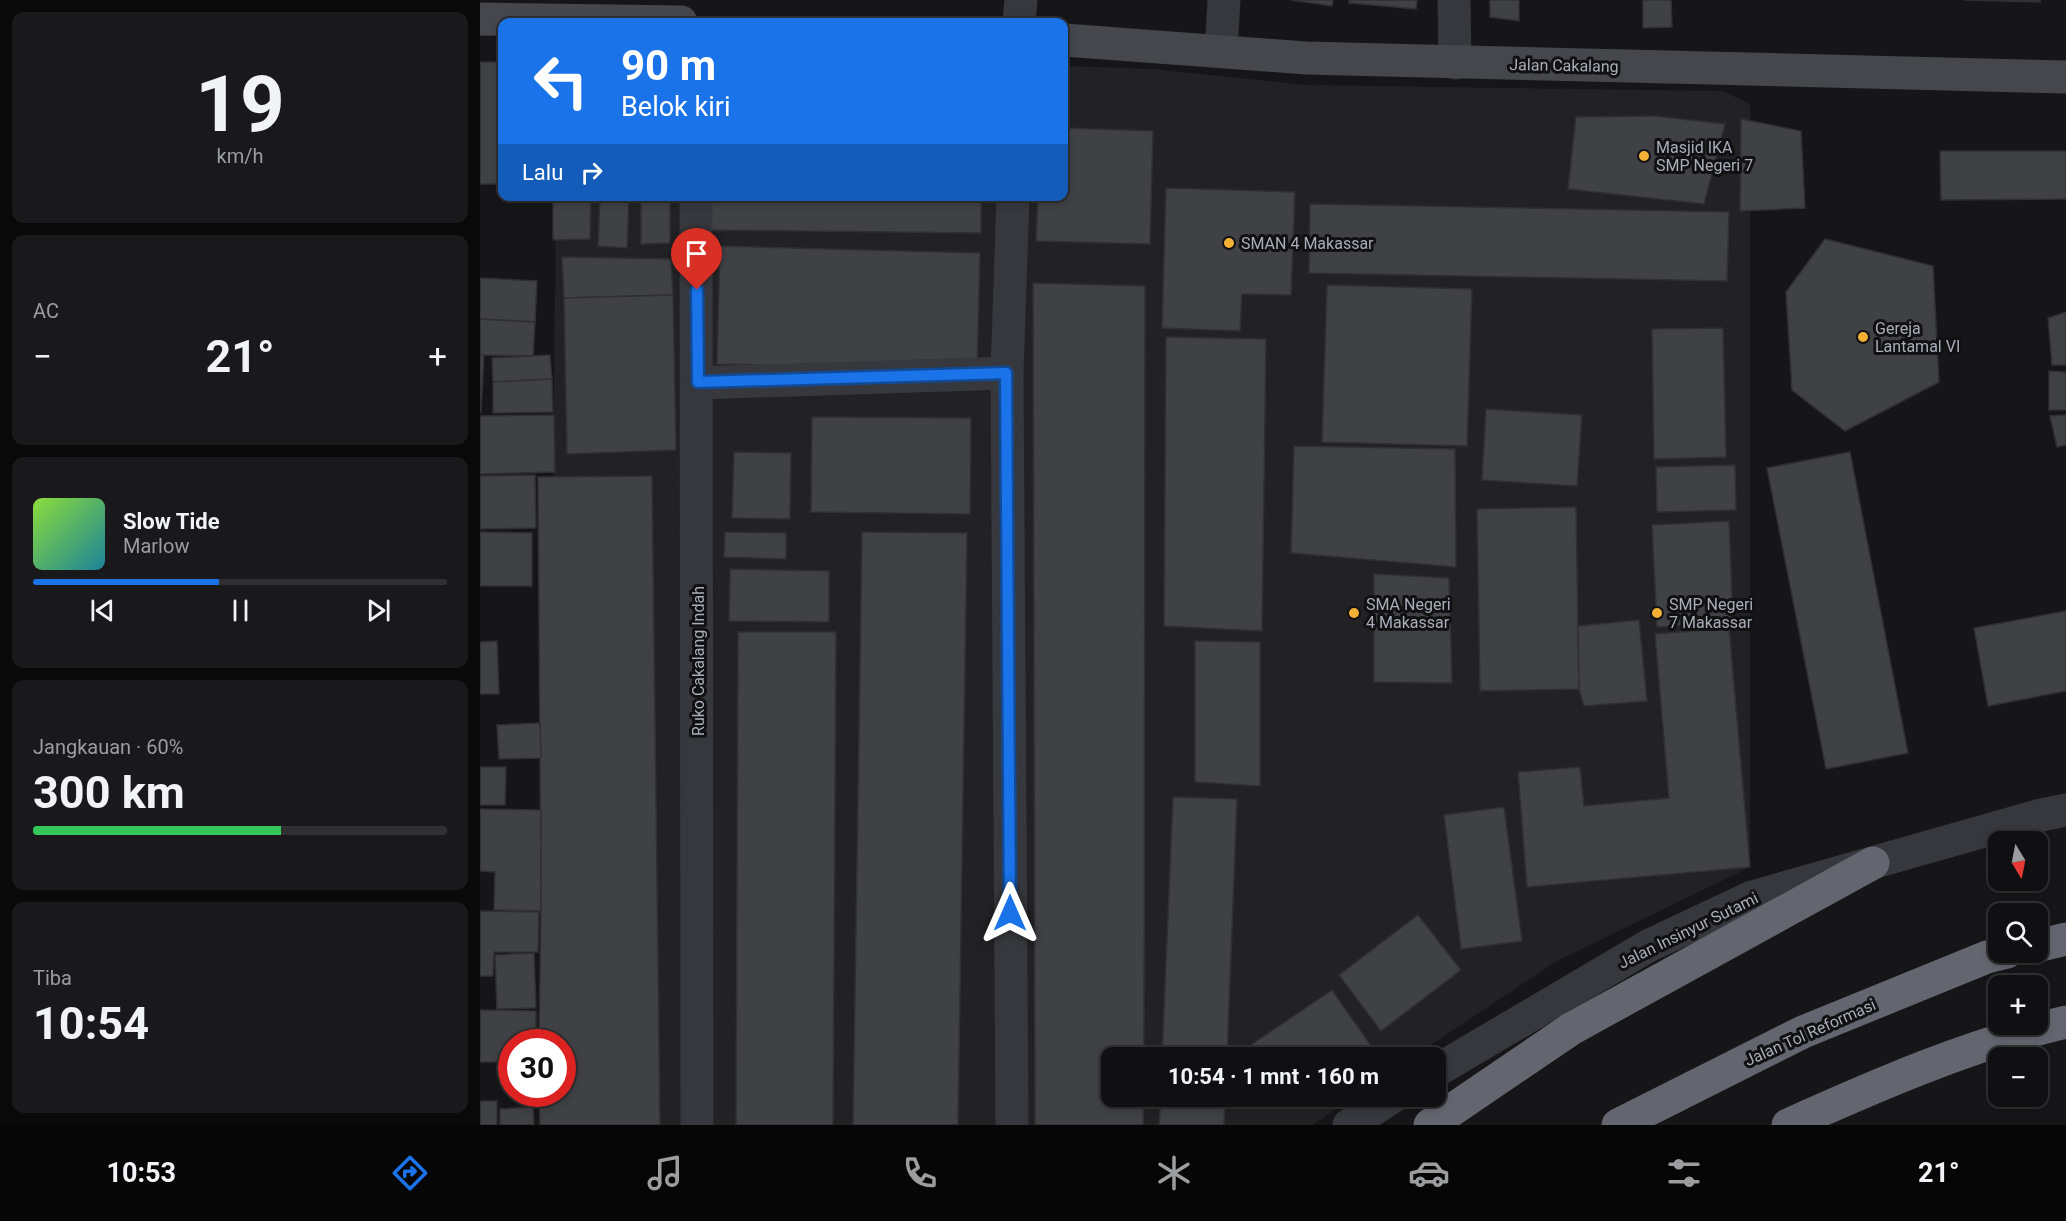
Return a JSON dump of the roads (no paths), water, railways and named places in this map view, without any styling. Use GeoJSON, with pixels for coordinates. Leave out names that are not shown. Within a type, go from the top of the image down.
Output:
{"type":"FeatureCollection","features":[{"type":"Feature","properties":{"kind":"highway"},"geometry":{"type":"LineString","coordinates":[[1430,1125],[1571,1029],[1873,863]]}},
{"type":"Feature","properties":{"kind":"highway"},"geometry":{"type":"LineString","coordinates":[[2048,943],[2066,939]]}},
{"type":"Feature","properties":{"kind":"highway","name":"Jalan Tol Reformasi"},"geometry":{"type":"LineString","coordinates":[[1618,1125],[1803,1032],[1988,957]]}},
{"type":"Feature","properties":{"kind":"highway"},"geometry":{"type":"LineString","coordinates":[[1788,1125],[1879,1084],[2031,1030],[2066,1022]]}},
{"type":"Feature","properties":{"kind":"main road"},"geometry":{"type":"LineString","coordinates":[[488,13],[595,18]]}},
{"type":"Feature","properties":{"kind":"main road","name":"Jalan Cakalang"},"geometry":{"type":"LineString","coordinates":[[1068,40],[1306,58],[2066,77]]}},
{"type":"Feature","properties":{"kind":"street"},"geometry":{"type":"LineString","coordinates":[[1019,18],[1021,0]]}},
{"type":"Feature","properties":{"kind":"street"},"geometry":{"type":"LineString","coordinates":[[1221,51],[1224,0]]}},
{"type":"Feature","properties":{"kind":"street"},"geometry":{"type":"LineString","coordinates":[[1454,0],[1455,63]]}},
{"type":"Feature","properties":{"kind":"street","name":"Ruko Cakalang Indah"},"geometry":{"type":"LineString","coordinates":[[696,201],[698,1125]]}},
{"type":"Feature","properties":{"kind":"street"},"geometry":{"type":"LineString","coordinates":[[1012,1125],[1006,373],[1013,201]]}},
{"type":"Feature","properties":{"kind":"street"},"geometry":{"type":"LineString","coordinates":[[698,382],[1006,373]]}},
{"type":"Feature","properties":{"kind":"street","name":"Jalan Insinyur Sutami"},"geometry":{"type":"LineString","coordinates":[[1446,1065],[1648,946],[1752,897],[2037,816],[2066,810]]}},
{"type":"Feature","properties":{"kind":"street"},"geometry":{"type":"LineString","coordinates":[[1349,1125],[1377,1107]]}},
{"type":"Feature","properties":{"kind":"place","name":"Masjid IKA SMP Negeri 7"},"geometry":{"type":"Point","coordinates":[1644,156]}},
{"type":"Feature","properties":{"kind":"place","name":"SMAN 4 Makassar"},"geometry":{"type":"Point","coordinates":[1229,243]}},
{"type":"Feature","properties":{"kind":"place","name":"Gereja Lantamal VI"},"geometry":{"type":"Point","coordinates":[1863,337]}},
{"type":"Feature","properties":{"kind":"place","name":"SMA Negeri 4 Makassar"},"geometry":{"type":"Point","coordinates":[1354,613]}},
{"type":"Feature","properties":{"kind":"place","name":"SMP Negeri 7 Makassar"},"geometry":{"type":"Point","coordinates":[1657,613]}}]}
